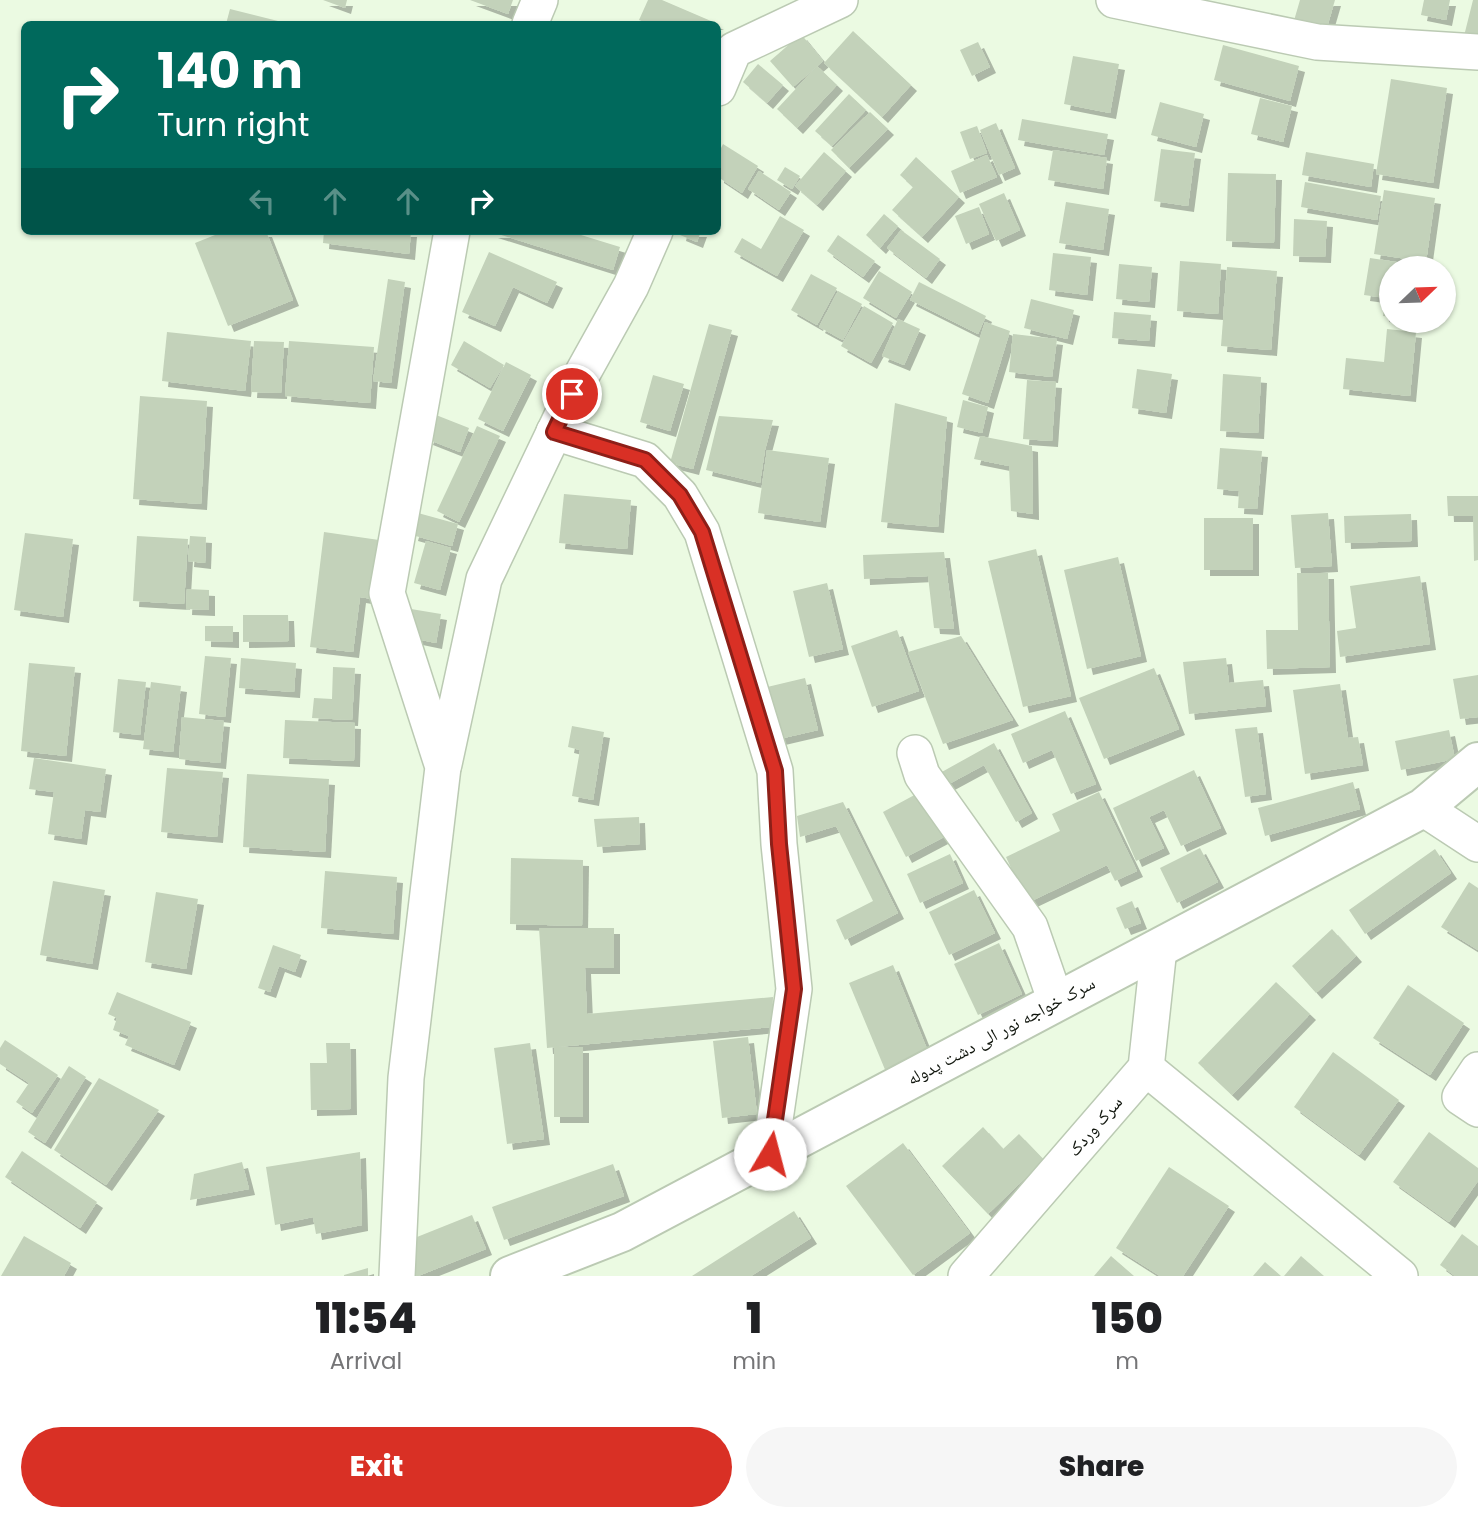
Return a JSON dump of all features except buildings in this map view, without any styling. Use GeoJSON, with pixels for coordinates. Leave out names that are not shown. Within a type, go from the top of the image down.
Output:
{"type":"FeatureCollection","features":[{"type":"Feature","properties":{"kind":"main road","name":"سرک خواجه نور الی دشت پدوله"},"geometry":{"type":"LineString","coordinates":[[510,1276],[622,1232],[1423,808],[1478,762]]}},
{"type":"Feature","properties":{"kind":"street"},"geometry":{"type":"LineString","coordinates":[[531,21],[540,0]]}},
{"type":"Feature","properties":{"kind":"street"},"geometry":{"type":"LineString","coordinates":[[721,81],[734,50],[840,0]]}},
{"type":"Feature","properties":{"kind":"street"},"geometry":{"type":"LineString","coordinates":[[1114,0],[1317,43],[1478,52]]}},
{"type":"Feature","properties":{"kind":"street"},"geometry":{"type":"LineString","coordinates":[[443,767],[387,593],[451,235]]}},
{"type":"Feature","properties":{"kind":"street"},"geometry":{"type":"LineString","coordinates":[[397,1276],[406,1078],[443,767],[484,579],[581,376],[631,286],[653,235]]}},
{"type":"Feature","properties":{"kind":"street"},"geometry":{"type":"LineString","coordinates":[[554,432],[645,460],[680,495],[702,532],[775,771],[779,844],[794,989],[770,1154]]}},
{"type":"Feature","properties":{"kind":"street"},"geometry":{"type":"LineString","coordinates":[[915,753],[922,775],[1030,928],[1056,1002]]}},
{"type":"Feature","properties":{"kind":"street"},"geometry":{"type":"LineString","coordinates":[[1423,808],[1478,844]]}},
{"type":"Feature","properties":{"kind":"street"},"geometry":{"type":"LineString","coordinates":[[1159,948],[1146,1068],[1400,1276]]}},
{"type":"Feature","properties":{"kind":"street","name":"سرک وردک"},"geometry":{"type":"LineString","coordinates":[[966,1276],[1146,1068]]}},
{"type":"Feature","properties":{"kind":"street"},"geometry":{"type":"LineString","coordinates":[[1478,1070],[1460,1097],[1478,1109]]}},
{"type":"Feature","properties":{"kind":"route"},"geometry":{"type":"LineString","coordinates":[[572,394],[554,432],[645,460],[680,495],[702,532],[775,771],[779,844],[794,989],[770,1154]]}}]}
